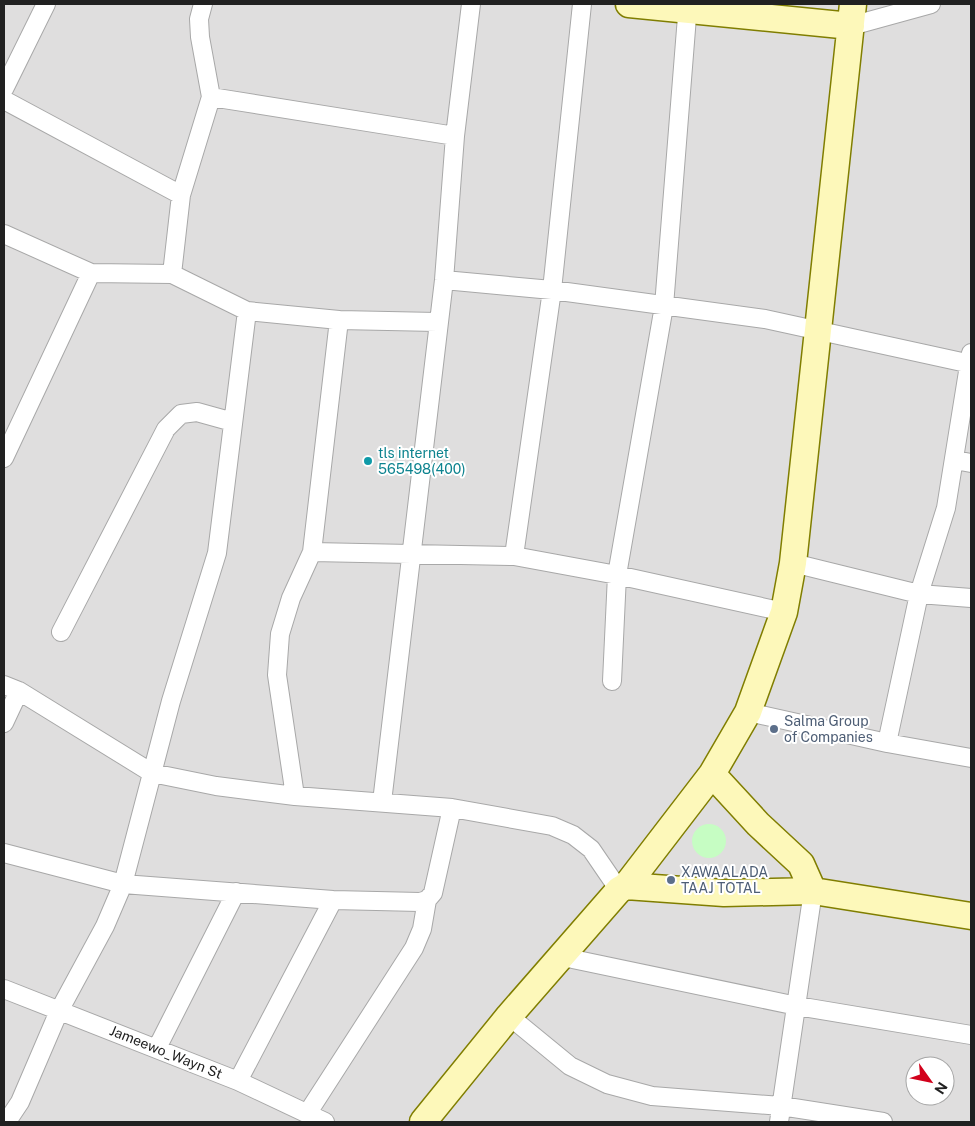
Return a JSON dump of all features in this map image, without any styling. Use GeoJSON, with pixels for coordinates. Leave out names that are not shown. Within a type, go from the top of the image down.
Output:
{"type":"FeatureCollection","features":[{"type":"Feature","properties":{"kind":"main road"},"geometry":{"type":"LineString","coordinates":[[423,1122],[509,1016],[622,888],[712,774],[748,712],[784,612],[793,563],[852,15],[629,4]]}},
{"type":"Feature","properties":{"kind":"main road"},"geometry":{"type":"LineString","coordinates":[[712,774],[758,824],[801,864],[813,891]]}},
{"type":"Feature","properties":{"kind":"main road"},"geometry":{"type":"LineString","coordinates":[[622,888],[724,893],[813,891],[971,916]]}},
{"type":"Feature","properties":{"kind":"street"},"geometry":{"type":"LineString","coordinates":[[4,89],[46,4]]}},
{"type":"Feature","properties":{"kind":"street"},"geometry":{"type":"LineString","coordinates":[[172,274],[181,195],[211,97],[200,37],[199,19],[203,4]]}},
{"type":"Feature","properties":{"kind":"street"},"geometry":{"type":"LineString","coordinates":[[382,802],[444,280],[455,136],[471,4]]}},
{"type":"Feature","properties":{"kind":"street"},"geometry":{"type":"LineString","coordinates":[[514,556],[552,290],[582,4]]}},
{"type":"Feature","properties":{"kind":"street"},"geometry":{"type":"LineString","coordinates":[[852,15],[931,4]]}},
{"type":"Feature","properties":{"kind":"street"},"geometry":{"type":"LineString","coordinates":[[612,681],[617,576],[664,306],[688,7]]}},
{"type":"Feature","properties":{"kind":"street"},"geometry":{"type":"LineString","coordinates":[[211,97],[455,136]]}},
{"type":"Feature","properties":{"kind":"street"},"geometry":{"type":"LineString","coordinates":[[4,100],[181,195]]}},
{"type":"Feature","properties":{"kind":"street"},"geometry":{"type":"LineString","coordinates":[[4,234],[91,274],[172,274],[247,312],[339,320],[438,322]]}},
{"type":"Feature","properties":{"kind":"street"},"geometry":{"type":"LineString","coordinates":[[4,458],[91,274]]}},
{"type":"Feature","properties":{"kind":"street"},"geometry":{"type":"LineString","coordinates":[[444,280],[552,290],[765,319],[970,360],[963,461],[919,594],[887,742]]}},
{"type":"Feature","properties":{"kind":"street"},"geometry":{"type":"LineString","coordinates":[[11,1120],[59,1011],[105,926],[123,884],[171,701],[217,553],[247,312]]}},
{"type":"Feature","properties":{"kind":"street"},"geometry":{"type":"LineString","coordinates":[[294,796],[276,675],[280,634],[291,598],[312,552],[339,320]]}},
{"type":"Feature","properties":{"kind":"street"},"geometry":{"type":"LineString","coordinates":[[61,632],[166,429],[181,414],[197,412],[232,422]]}},
{"type":"Feature","properties":{"kind":"street"},"geometry":{"type":"LineString","coordinates":[[312,552],[514,556],[784,612]]}},
{"type":"Feature","properties":{"kind":"street"},"geometry":{"type":"LineString","coordinates":[[793,563],[919,594],[971,598]]}},
{"type":"Feature","properties":{"kind":"street"},"geometry":{"type":"LineString","coordinates":[[4,723],[12,688],[152,773],[216,786],[294,796],[452,808],[552,826],[573,835],[591,849],[622,888]]}},
{"type":"Feature","properties":{"kind":"street"},"geometry":{"type":"LineString","coordinates":[[748,712],[971,758]]}},
{"type":"Feature","properties":{"kind":"street"},"geometry":{"type":"LineString","coordinates":[[307,1114],[414,948],[422,929],[427,900],[433,893],[452,808]]}},
{"type":"Feature","properties":{"kind":"street"},"geometry":{"type":"LineString","coordinates":[[4,853],[123,884],[333,900],[420,902],[427,900]]}},
{"type":"Feature","properties":{"kind":"street"},"geometry":{"type":"LineString","coordinates":[[780,1114],[813,891]]}},
{"type":"Feature","properties":{"kind":"street"},"geometry":{"type":"LineString","coordinates":[[156,1048],[236,892]]}},
{"type":"Feature","properties":{"kind":"street"},"geometry":{"type":"LineString","coordinates":[[238,1081],[333,900]]}},
{"type":"Feature","properties":{"kind":"street"},"geometry":{"type":"LineString","coordinates":[[563,957],[797,1006],[971,1035]]}},
{"type":"Feature","properties":{"kind":"street","name":"Jameewo_Wayn St"},"geometry":{"type":"LineString","coordinates":[[4,989],[238,1081],[326,1122]]}},
{"type":"Feature","properties":{"kind":"street"},"geometry":{"type":"LineString","coordinates":[[509,1016],[570,1066],[608,1084],[652,1096],[780,1114],[883,1122]]}},
{"type":"Feature","properties":{"kind":"shaded area"},"geometry":{"type":"Polygon","coordinates":[[[4,4],[971,4],[971,1122],[4,1122],[4,4]]]}},
{"type":"Feature","properties":{"kind":"green space"},"geometry":{"type":"Polygon","coordinates":[[[709,824],[716,825],[721,829],[725,834],[725,848],[721,853],[716,857],[709,858],[702,857],[697,853],[693,848],[692,841],[693,834],[697,829],[702,825],[709,824]]]}},
{"type":"Feature","properties":{"kind":"place","name":"tls internet 565498(400)"},"geometry":{"type":"Point","coordinates":[368,461]}},
{"type":"Feature","properties":{"kind":"place","name":"Salma Group of Companies"},"geometry":{"type":"Point","coordinates":[774,729]}},
{"type":"Feature","properties":{"kind":"place","name":"XAWAALADA TAAJ TOTAL"},"geometry":{"type":"Point","coordinates":[671,880]}}]}
